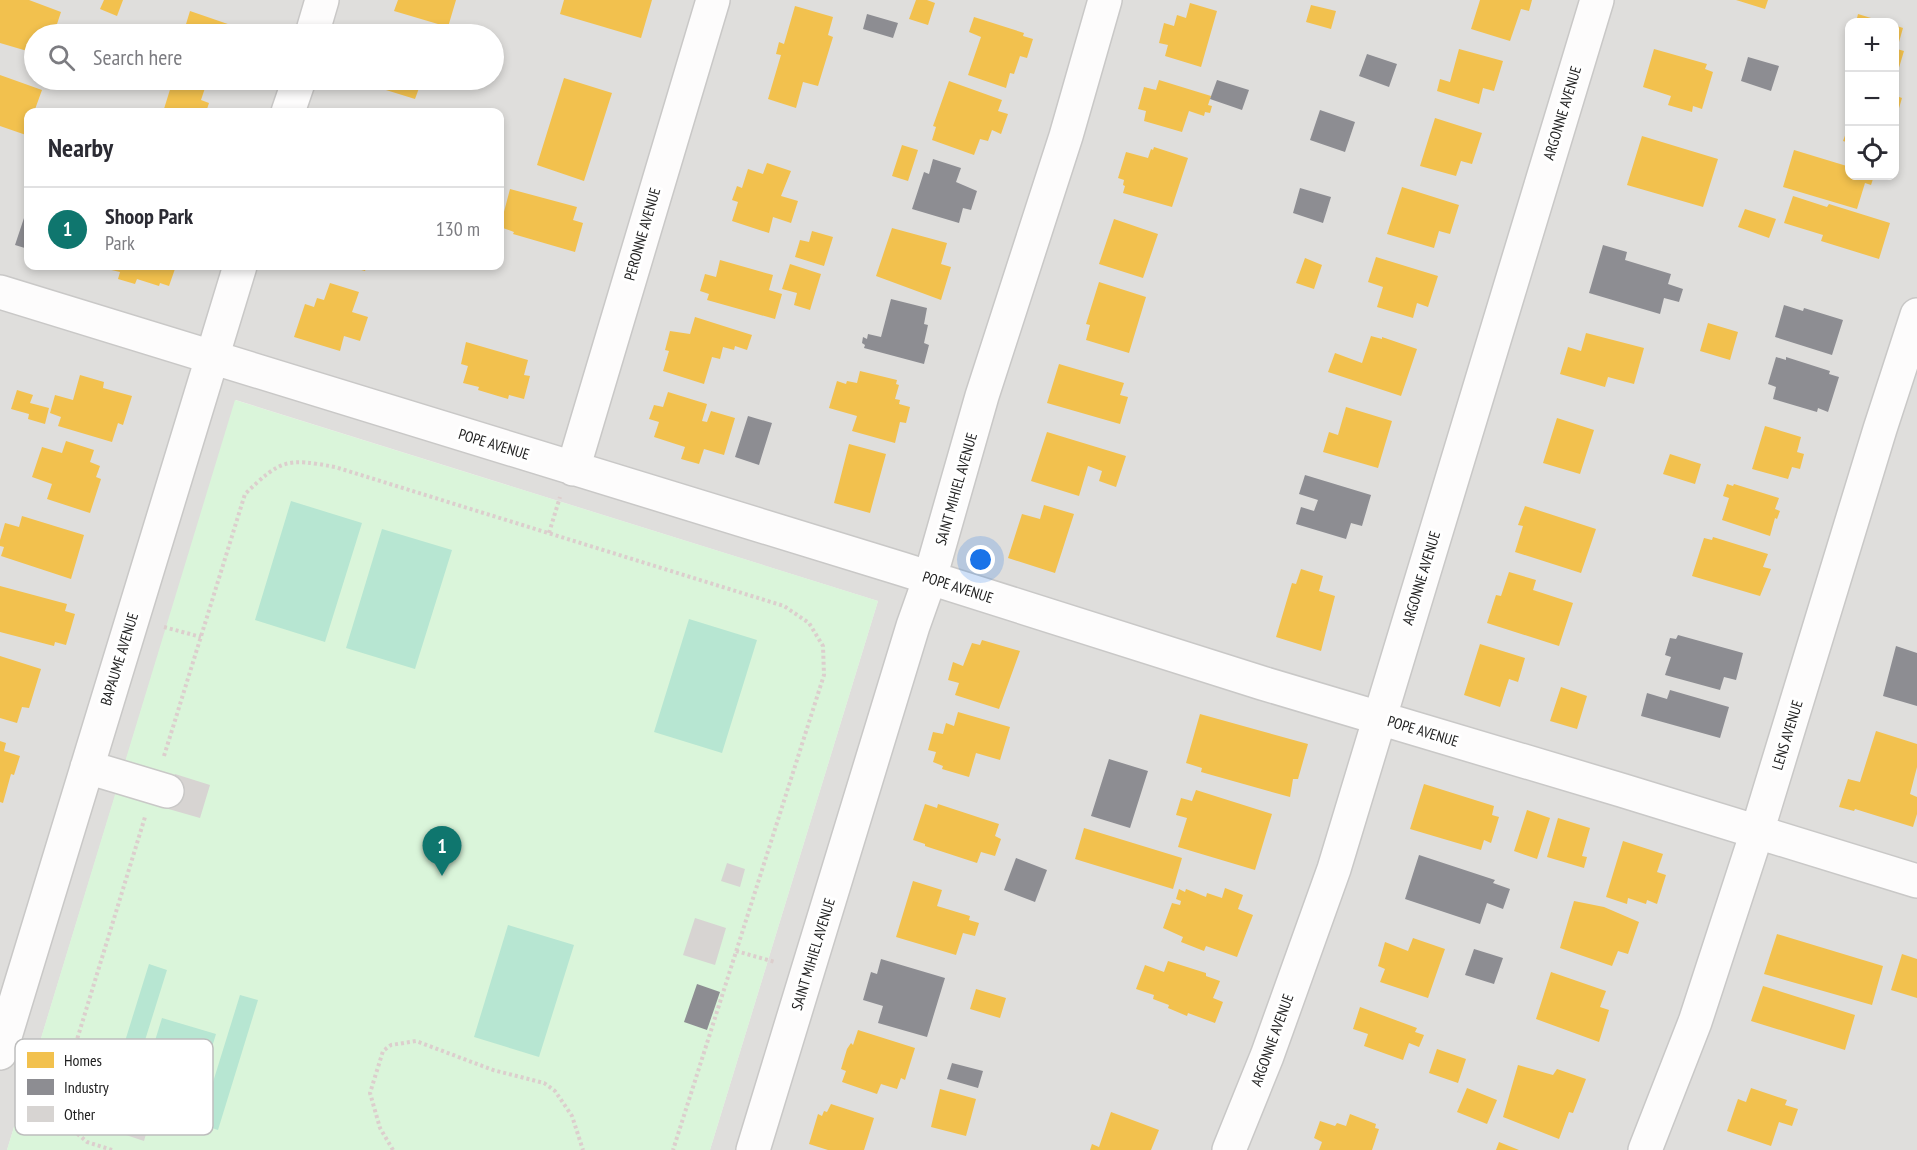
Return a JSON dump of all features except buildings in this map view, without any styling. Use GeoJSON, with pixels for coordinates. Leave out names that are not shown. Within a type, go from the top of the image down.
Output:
{"type":"FeatureCollection","features":[{"type":"Feature","properties":{"kind":"street"},"geometry":{"type":"LineString","coordinates":[[315,24],[322,0]]}},
{"type":"Feature","properties":{"kind":"street","name":"PERONNE AVENUE"},"geometry":{"type":"LineString","coordinates":[[573,469],[713,0]]}},
{"type":"Feature","properties":{"kind":"street","name":"SAINT MIHIEL AVENUE"},"geometry":{"type":"LineString","coordinates":[[753,1150],[930,578],[982,396],[1066,136],[1105,0]]}},
{"type":"Feature","properties":{"kind":"street","name":"ARGONNE AVENUE"},"geometry":{"type":"LineString","coordinates":[[1229,1150],[1267,1056],[1334,869],[1378,717],[1597,0]]}},
{"type":"Feature","properties":{"kind":"street"},"geometry":{"type":"LineString","coordinates":[[289,108],[296,90]]}},
{"type":"Feature","properties":{"kind":"street","name":"BAPAUME AVENUE"},"geometry":{"type":"LineString","coordinates":[[0,1053],[239,270]]}},
{"type":"Feature","properties":{"kind":"street","name":"POPE AVENUE"},"geometry":{"type":"LineString","coordinates":[[0,292],[930,578],[1262,683],[1917,881]]}},
{"type":"Feature","properties":{"kind":"street","name":"LENS AVENUE"},"geometry":{"type":"LineString","coordinates":[[1645,1150],[1695,1022],[1757,832],[1917,315]]}},
{"type":"Feature","properties":{"kind":"street"},"geometry":{"type":"LineString","coordinates":[[87,767],[161,789]]}},
{"type":"Feature","properties":{"kind":"path"},"geometry":{"type":"LineString","coordinates":[[78,1039],[161,789],[201,637],[245,494],[265,474],[284,463],[309,462],[335,467],[784,606],[809,623],[823,646],[824,675],[673,1150]]}},
{"type":"Feature","properties":{"kind":"path"},"geometry":{"type":"LineString","coordinates":[[163,626],[201,637]]}},
{"type":"Feature","properties":{"kind":"path"},"geometry":{"type":"LineString","coordinates":[[736,951],[776,962]]}},
{"type":"Feature","properties":{"kind":"path"},"geometry":{"type":"LineString","coordinates":[[393,1150],[380,1128],[370,1093],[383,1051],[391,1045],[416,1041],[493,1070],[544,1083],[555,1091],[572,1116],[583,1150]]}},
{"type":"Feature","properties":{"kind":"path"},"geometry":{"type":"LineString","coordinates":[[79,1135],[87,1142],[112,1150]]}},
{"type":"Feature","properties":{"kind":"shaded area"},"geometry":{"type":"Polygon","coordinates":[[[0,0],[1917,0],[1917,1150],[710,1150],[878,601],[236,400],[41,1039],[15,1039],[15,1124],[7,1150],[0,1150],[0,0]]]}},
{"type":"Feature","properties":{"kind":"green space"},"geometry":{"type":"Polygon","coordinates":[[[235,400],[878,601],[710,1150],[7,1150],[15,1124],[15,1135],[213,1135],[213,1039],[41,1039],[235,400]]]}},
{"type":"Feature","properties":{"kind":"green space"},"geometry":{"type":"Polygon","coordinates":[[[291,501],[362,523],[325,642],[255,620],[291,501]]]}},
{"type":"Feature","properties":{"kind":"green space"},"geometry":{"type":"Polygon","coordinates":[[[382,529],[452,550],[415,669],[346,648],[382,529]]]}},
{"type":"Feature","properties":{"kind":"green space"},"geometry":{"type":"Polygon","coordinates":[[[689,619],[757,640],[722,753],[654,732],[689,619]]]}},
{"type":"Feature","properties":{"kind":"green space"},"geometry":{"type":"Polygon","coordinates":[[[508,925],[574,945],[539,1057],[474,1037],[508,925]]]}},
{"type":"Feature","properties":{"kind":"green space"},"geometry":{"type":"Polygon","coordinates":[[[149,964],[167,970],[145,1039],[126,1039],[149,964]]]}},
{"type":"Feature","properties":{"kind":"green space"},"geometry":{"type":"Polygon","coordinates":[[[240,995],[258,1000],[218,1130],[213,1128],[213,1082],[240,995]]]}},
{"type":"Feature","properties":{"kind":"green space"},"geometry":{"type":"Polygon","coordinates":[[[162,1018],[216,1034],[213,1044],[213,1039],[156,1039],[162,1018]]]}},
{"type":"Feature","properties":{"kind":"place","name":"Shoop Park"},"geometry":{"type":"Point","coordinates":[442,876]}}]}
